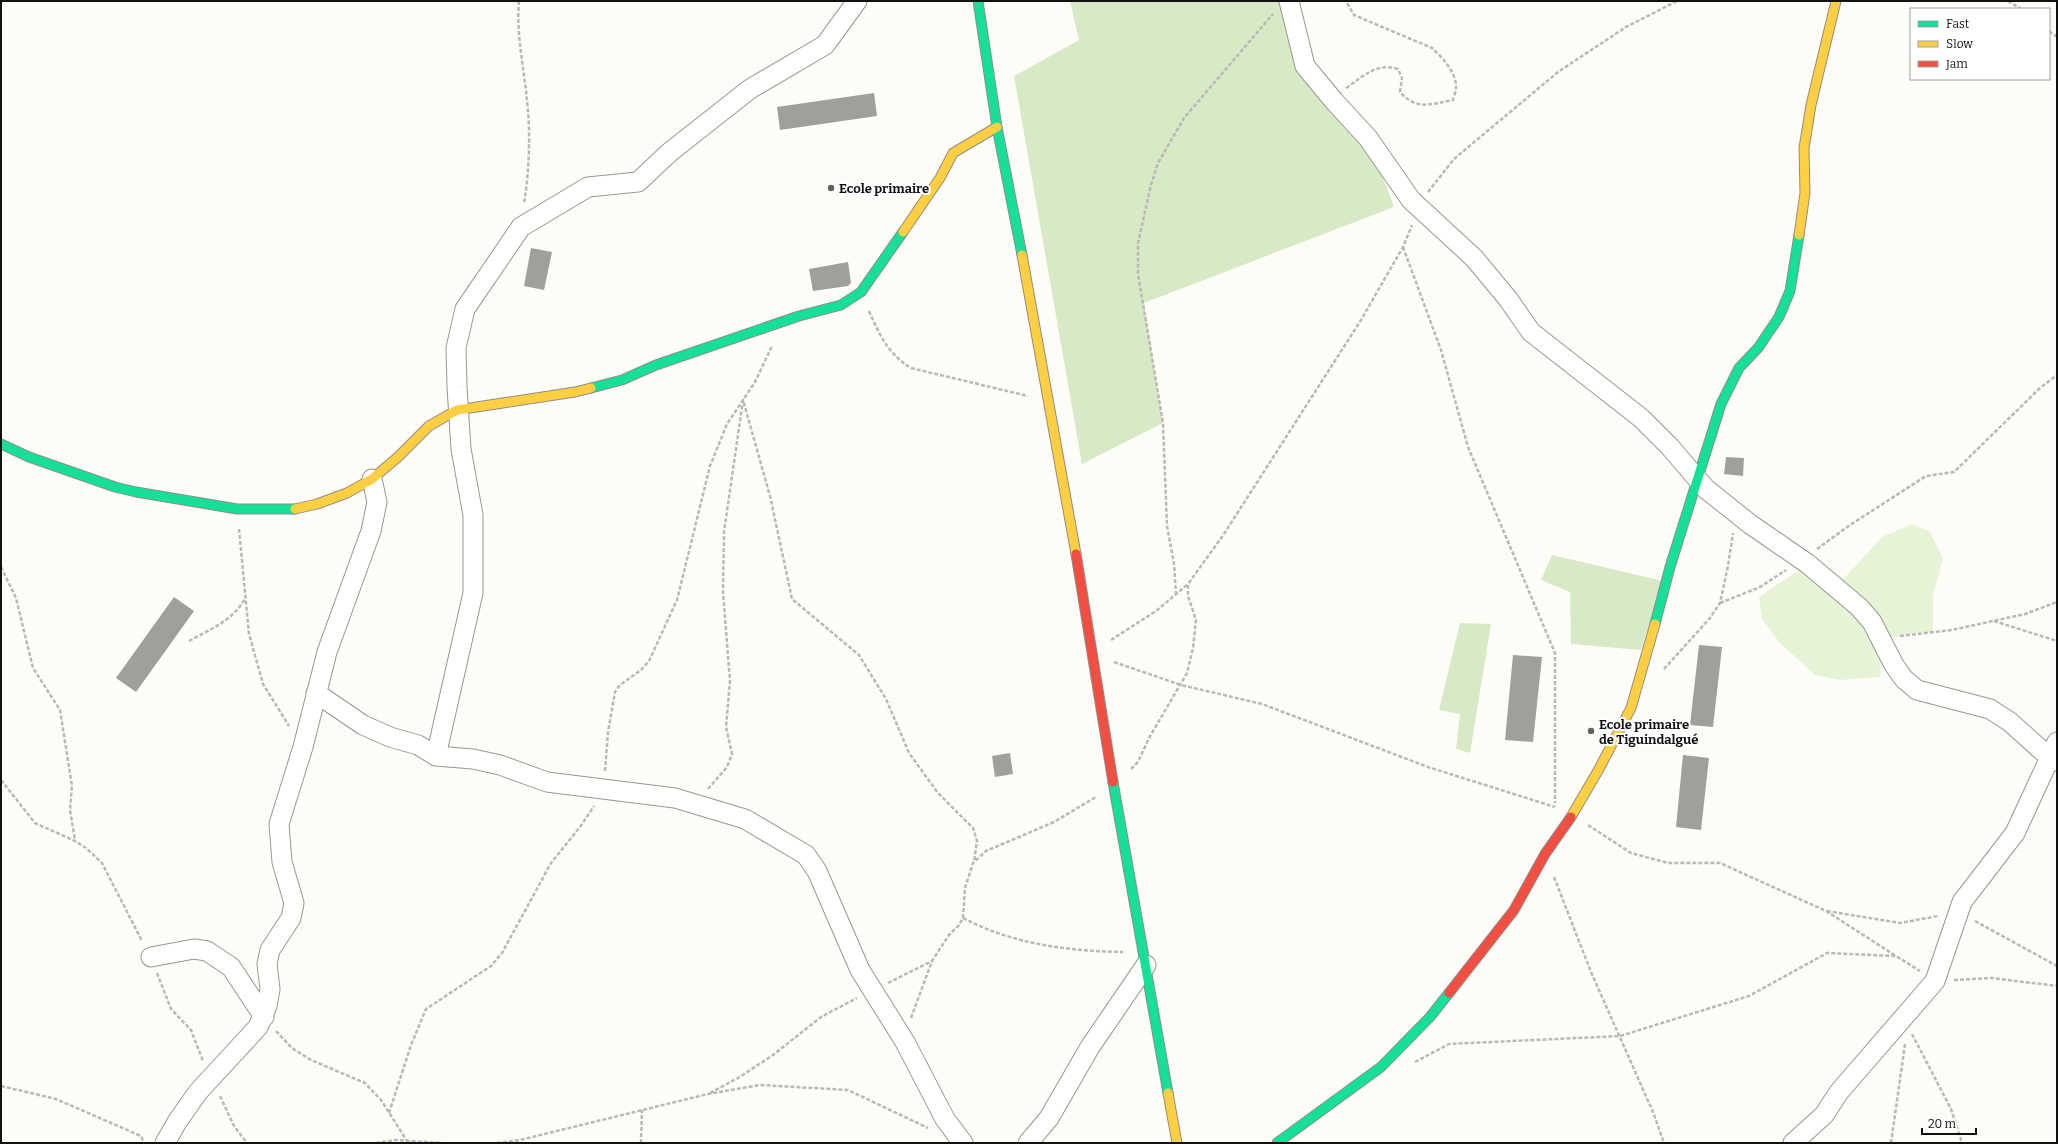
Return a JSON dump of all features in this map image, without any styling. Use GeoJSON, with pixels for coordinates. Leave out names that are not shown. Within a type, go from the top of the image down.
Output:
{"type":"FeatureCollection","features":[{"type":"Feature","properties":{"kind":"street"},"geometry":{"type":"LineString","coordinates":[[436,756],[473,593],[473,515],[461,449],[456,348],[466,309],[521,227],[588,187],[638,182],[670,152],[750,89],[825,45],[858,1]]}},
{"type":"Feature","properties":{"kind":"street"},"geometry":{"type":"LineString","coordinates":[[978,1],[997,127],[1049,402],[1094,655],[1114,787],[1177,1143]]}},
{"type":"Feature","properties":{"kind":"street"},"geometry":{"type":"LineString","coordinates":[[1289,1],[1305,66],[1334,101],[1368,138],[1411,200],[1474,258],[1508,299],[1531,332],[1641,418],[1670,447],[1698,480],[1731,509],[1750,524],[1803,560],[1859,607],[1872,622],[1894,665],[1904,679],[1917,690],[1990,709],[2054,753],[2015,833],[1962,902],[1935,981],[1839,1092],[1824,1115],[1793,1143]]}},
{"type":"Feature","properties":{"kind":"street"},"geometry":{"type":"LineString","coordinates":[[1276,1143],[1325,1109],[1381,1066],[1430,1017],[1514,910],[1545,854],[1572,815],[1599,769],[1630,708],[1649,647],[1670,567],[1722,404],[1739,368],[1758,348],[1779,317],[1790,291],[1805,193],[1804,148],[1813,98],[1836,1]]}},
{"type":"Feature","properties":{"kind":"street"},"geometry":{"type":"LineString","coordinates":[[1,444],[29,457],[115,487],[237,509],[293,508],[317,504],[347,493],[372,478],[398,457],[429,426],[458,410],[575,392],[622,380],[656,365],[784,321],[841,305],[861,292],[940,178],[953,153],[997,127]]}},
{"type":"Feature","properties":{"kind":"street"},"geometry":{"type":"LineString","coordinates":[[165,1143],[188,1105],[251,1036],[264,1017],[269,996],[267,964],[270,950],[291,918],[294,899],[279,848],[279,824],[302,747],[327,652],[371,531],[377,502],[372,478]]}},
{"type":"Feature","properties":{"kind":"street"},"geometry":{"type":"LineString","coordinates":[[316,694],[363,725],[390,737],[418,745],[436,756],[473,759],[500,765],[547,782],[675,798],[745,819],[806,855],[817,871],[860,970],[905,1042],[945,1120],[963,1143]]}},
{"type":"Feature","properties":{"kind":"street"},"geometry":{"type":"LineString","coordinates":[[151,957],[194,949],[206,951],[231,967],[264,1017]]}},
{"type":"Feature","properties":{"kind":"street"},"geometry":{"type":"LineString","coordinates":[[1028,1143],[1050,1118],[1090,1047],[1145,958]]}},
{"type":"Feature","properties":{"kind":"path"},"geometry":{"type":"LineString","coordinates":[[519,1],[517,23],[528,103],[528,178],[521,227]]}},
{"type":"Feature","properties":{"kind":"path"},"geometry":{"type":"LineString","coordinates":[[1334,101],[1345,89],[1374,69],[1388,66],[1398,70],[1402,78],[1400,92],[1407,100],[1421,106],[1453,100],[1456,88],[1453,75],[1440,55],[1432,48],[1354,15],[1346,1]]}},
{"type":"Feature","properties":{"kind":"path"},"geometry":{"type":"LineString","coordinates":[[1555,807],[1428,767],[1262,704],[1181,684],[1094,655],[1116,635],[1156,611],[1188,584],[1224,534],[1361,320],[1403,247],[1419,206],[1431,187],[1454,159],[1558,72],[1626,27],[1677,1]]}},
{"type":"Feature","properties":{"kind":"path"},"geometry":{"type":"LineString","coordinates":[[2008,1],[2019,8]]}},
{"type":"Feature","properties":{"kind":"path"},"geometry":{"type":"LineString","coordinates":[[1176,595],[1174,564],[1167,526],[1163,424],[1138,274],[1138,243],[1151,185],[1162,156],[1184,118],[1273,13]]}},
{"type":"Feature","properties":{"kind":"path"},"geometry":{"type":"LineString","coordinates":[[1403,247],[1441,350],[1468,447],[1555,653],[1554,815]]}},
{"type":"Feature","properties":{"kind":"path"},"geometry":{"type":"LineString","coordinates":[[861,292],[878,332],[890,351],[905,364],[924,371],[990,386],[1049,402]]}},
{"type":"Feature","properties":{"kind":"path"},"geometry":{"type":"LineString","coordinates":[[389,1113],[411,1045],[426,1009],[491,966],[498,957],[551,863],[580,827],[604,788],[608,732],[615,692],[620,685],[641,670],[649,661],[678,600],[710,466],[727,424],[755,382],[784,321]]}},
{"type":"Feature","properties":{"kind":"path"},"geometry":{"type":"LineString","coordinates":[[1720,603],[1760,587],[1803,560],[1850,525],[1926,476],[1954,472],[2040,388],[2057,375]]}},
{"type":"Feature","properties":{"kind":"path"},"geometry":{"type":"LineString","coordinates":[[695,804],[727,767],[732,754],[726,727],[730,681],[723,592],[724,532],[743,400]]}},
{"type":"Feature","properties":{"kind":"path"},"geometry":{"type":"LineString","coordinates":[[743,400],[770,496],[792,599],[859,655],[886,699],[909,753],[938,793],[973,828],[977,841],[974,863],[965,888],[963,918],[932,960],[915,1004],[905,1042]]}},
{"type":"Feature","properties":{"kind":"path"},"geometry":{"type":"LineString","coordinates":[[237,509],[249,634],[263,684],[302,747]]}},
{"type":"Feature","properties":{"kind":"path"},"geometry":{"type":"LineString","coordinates":[[1661,672],[1710,618],[1720,603],[1733,534],[1731,509]]}},
{"type":"Feature","properties":{"kind":"path"},"geometry":{"type":"LineString","coordinates":[[1,567],[16,598],[33,668],[60,710],[72,786],[70,810],[75,841]]}},
{"type":"Feature","properties":{"kind":"path"},"geometry":{"type":"LineString","coordinates":[[974,863],[986,852],[1054,822],[1114,787],[1138,762],[1149,738],[1187,673],[1193,648],[1196,620],[1188,596],[1188,584]]}},
{"type":"Feature","properties":{"kind":"path"},"geometry":{"type":"LineString","coordinates":[[189,642],[228,619],[242,606],[246,595]]}},
{"type":"Feature","properties":{"kind":"path"},"geometry":{"type":"LineString","coordinates":[[1882,640],[1914,633],[1952,630],[1994,621],[2025,614],[2057,602]]}},
{"type":"Feature","properties":{"kind":"path"},"geometry":{"type":"LineString","coordinates":[[1994,621],[2057,641]]}},
{"type":"Feature","properties":{"kind":"path"},"geometry":{"type":"LineString","coordinates":[[1,780],[35,823],[75,841],[86,848],[102,863],[151,957],[171,1009],[191,1030],[205,1066],[213,1079],[234,1126],[247,1143]]}},
{"type":"Feature","properties":{"kind":"path"},"geometry":{"type":"LineString","coordinates":[[1572,815],[1631,853],[1668,863],[1720,863],[1826,911],[1935,981],[1992,978],[2057,986]]}},
{"type":"Feature","properties":{"kind":"path"},"geometry":{"type":"LineString","coordinates":[[1545,854],[1591,972],[1653,1112],[1664,1143]]}},
{"type":"Feature","properties":{"kind":"path"},"geometry":{"type":"LineString","coordinates":[[963,918],[987,930],[1037,944],[1145,958]]}},
{"type":"Feature","properties":{"kind":"path"},"geometry":{"type":"LineString","coordinates":[[1414,1062],[1449,1044],[1620,1036],[1749,996],[1827,953],[1896,956]]}},
{"type":"Feature","properties":{"kind":"path"},"geometry":{"type":"LineString","coordinates":[[708,1094],[750,1071],[821,1017],[932,960]]}},
{"type":"Feature","properties":{"kind":"path"},"geometry":{"type":"LineString","coordinates":[[1910,1010],[1908,1027],[1951,1109],[1962,1143]]}},
{"type":"Feature","properties":{"kind":"path"},"geometry":{"type":"LineString","coordinates":[[264,1017],[292,1048],[298,1052],[311,1060],[365,1083],[381,1100],[407,1141],[412,1143]]}},
{"type":"Feature","properties":{"kind":"path"},"geometry":{"type":"LineString","coordinates":[[1891,1143],[1906,1042]]}},
{"type":"Feature","properties":{"kind":"path"},"geometry":{"type":"LineString","coordinates":[[497,1143],[520,1140],[708,1094],[760,1085],[848,1090],[930,1129]]}},
{"type":"Feature","properties":{"kind":"path"},"geometry":{"type":"LineString","coordinates":[[1,1086],[56,1100],[140,1136],[144,1143]]}},
{"type":"Feature","properties":{"kind":"path"},"geometry":{"type":"LineString","coordinates":[[642,1110],[642,1143]]}},
{"type":"Feature","properties":{"kind":"path"},"geometry":{"type":"LineString","coordinates":[[376,1143],[396,1140],[443,1143]]}},
{"type":"Feature","properties":{"kind":"green space"},"geometry":{"type":"Polygon","coordinates":[[[1070,1],[1289,1],[1305,66],[1368,138],[1394,207],[1144,303],[1163,423],[1082,464],[1014,76],[1079,40],[1070,1]]]}},
{"type":"Feature","properties":{"kind":"green space"},"geometry":{"type":"Polygon","coordinates":[[[1912,524],[1930,532],[1943,558],[1933,596],[1933,632],[1914,633],[1882,640],[1880,677],[1840,680],[1815,675],[1780,643],[1762,619],[1759,597],[1808,564],[1836,587],[1882,537],[1912,524]]]}},
{"type":"Feature","properties":{"kind":"green space"},"geometry":{"type":"Polygon","coordinates":[[[1552,555],[1663,581],[1641,650],[1571,644],[1570,592],[1541,580],[1552,555]]]}},
{"type":"Feature","properties":{"kind":"green space"},"geometry":{"type":"Polygon","coordinates":[[[1460,623],[1491,624],[1470,753],[1456,749],[1460,714],[1439,710],[1460,623]]]}},
{"type":"Feature","properties":{"kind":"building"},"geometry":{"type":"Polygon","coordinates":[[[874,93],[877,116],[780,130],[777,107],[874,93]]]}},
{"type":"Feature","properties":{"kind":"building"},"geometry":{"type":"Polygon","coordinates":[[[531,248],[552,252],[544,290],[524,286],[531,248]]]}},
{"type":"Feature","properties":{"kind":"building"},"geometry":{"type":"Polygon","coordinates":[[[848,262],[851,283],[848,286],[813,291],[809,269],[848,262]]]}},
{"type":"Feature","properties":{"kind":"building"},"geometry":{"type":"Polygon","coordinates":[[[1726,457],[1744,458],[1743,476],[1724,474],[1726,457]]]}},
{"type":"Feature","properties":{"kind":"building"},"geometry":{"type":"Polygon","coordinates":[[[174,597],[194,611],[136,692],[116,678],[174,597]]]}},
{"type":"Feature","properties":{"kind":"building"},"geometry":{"type":"Polygon","coordinates":[[[1699,645],[1722,647],[1713,727],[1690,725],[1699,645]]]}},
{"type":"Feature","properties":{"kind":"building"},"geometry":{"type":"Polygon","coordinates":[[[1513,655],[1542,657],[1533,742],[1505,740],[1513,655]]]}},
{"type":"Feature","properties":{"kind":"building"},"geometry":{"type":"Polygon","coordinates":[[[1010,753],[1013,774],[995,777],[992,756],[1010,753]]]}},
{"type":"Feature","properties":{"kind":"building"},"geometry":{"type":"Polygon","coordinates":[[[1683,755],[1709,758],[1701,830],[1676,827],[1683,755]]]}},
{"type":"Feature","properties":{"kind":"traffic: fast"},"geometry":{"type":"LineString","coordinates":[[978,1],[997,127],[1022,255]]}},
{"type":"Feature","properties":{"kind":"traffic: fast"},"geometry":{"type":"LineString","coordinates":[[591,388],[622,380],[656,365],[799,316],[841,305],[861,292],[903,232]]}},
{"type":"Feature","properties":{"kind":"traffic: fast"},"geometry":{"type":"LineString","coordinates":[[1655,624],[1670,567],[1721,404],[1739,368],[1758,348],[1779,317],[1790,291],[1799,235]]}},
{"type":"Feature","properties":{"kind":"traffic: fast"},"geometry":{"type":"LineString","coordinates":[[1,444],[29,457],[115,487],[136,492],[237,509],[295,509]]}},
{"type":"Feature","properties":{"kind":"traffic: fast"},"geometry":{"type":"LineString","coordinates":[[1113,782],[1168,1093]]}},
{"type":"Feature","properties":{"kind":"traffic: fast"},"geometry":{"type":"LineString","coordinates":[[1277,1143],[1381,1067],[1430,1017],[1449,993]]}},
{"type":"Feature","properties":{"kind":"traffic: slow"},"geometry":{"type":"LineString","coordinates":[[1799,235],[1805,193],[1804,148],[1811,105],[1836,1]]}},
{"type":"Feature","properties":{"kind":"traffic: slow"},"geometry":{"type":"LineString","coordinates":[[903,232],[940,178],[953,153],[997,127]]}},
{"type":"Feature","properties":{"kind":"traffic: slow"},"geometry":{"type":"LineString","coordinates":[[1022,255],[1076,554]]}},
{"type":"Feature","properties":{"kind":"traffic: slow"},"geometry":{"type":"LineString","coordinates":[[295,509],[317,504],[347,493],[372,479],[398,457],[429,426],[457,410],[575,392],[591,388]]}},
{"type":"Feature","properties":{"kind":"traffic: slow"},"geometry":{"type":"LineString","coordinates":[[1571,817],[1599,769],[1631,708],[1655,624]]}},
{"type":"Feature","properties":{"kind":"traffic: slow"},"geometry":{"type":"LineString","coordinates":[[1168,1093],[1177,1143]]}},
{"type":"Feature","properties":{"kind":"traffic: jam"},"geometry":{"type":"LineString","coordinates":[[1076,554],[1113,782]]}},
{"type":"Feature","properties":{"kind":"traffic: jam"},"geometry":{"type":"LineString","coordinates":[[1449,993],[1514,910],[1545,854],[1571,817]]}},
{"type":"Feature","properties":{"kind":"place","name":"Ecole primaire"},"geometry":{"type":"Point","coordinates":[831,188]}},
{"type":"Feature","properties":{"kind":"place","name":"Ecole primaire de Tiguindalgué"},"geometry":{"type":"Point","coordinates":[1591,731]}}]}
